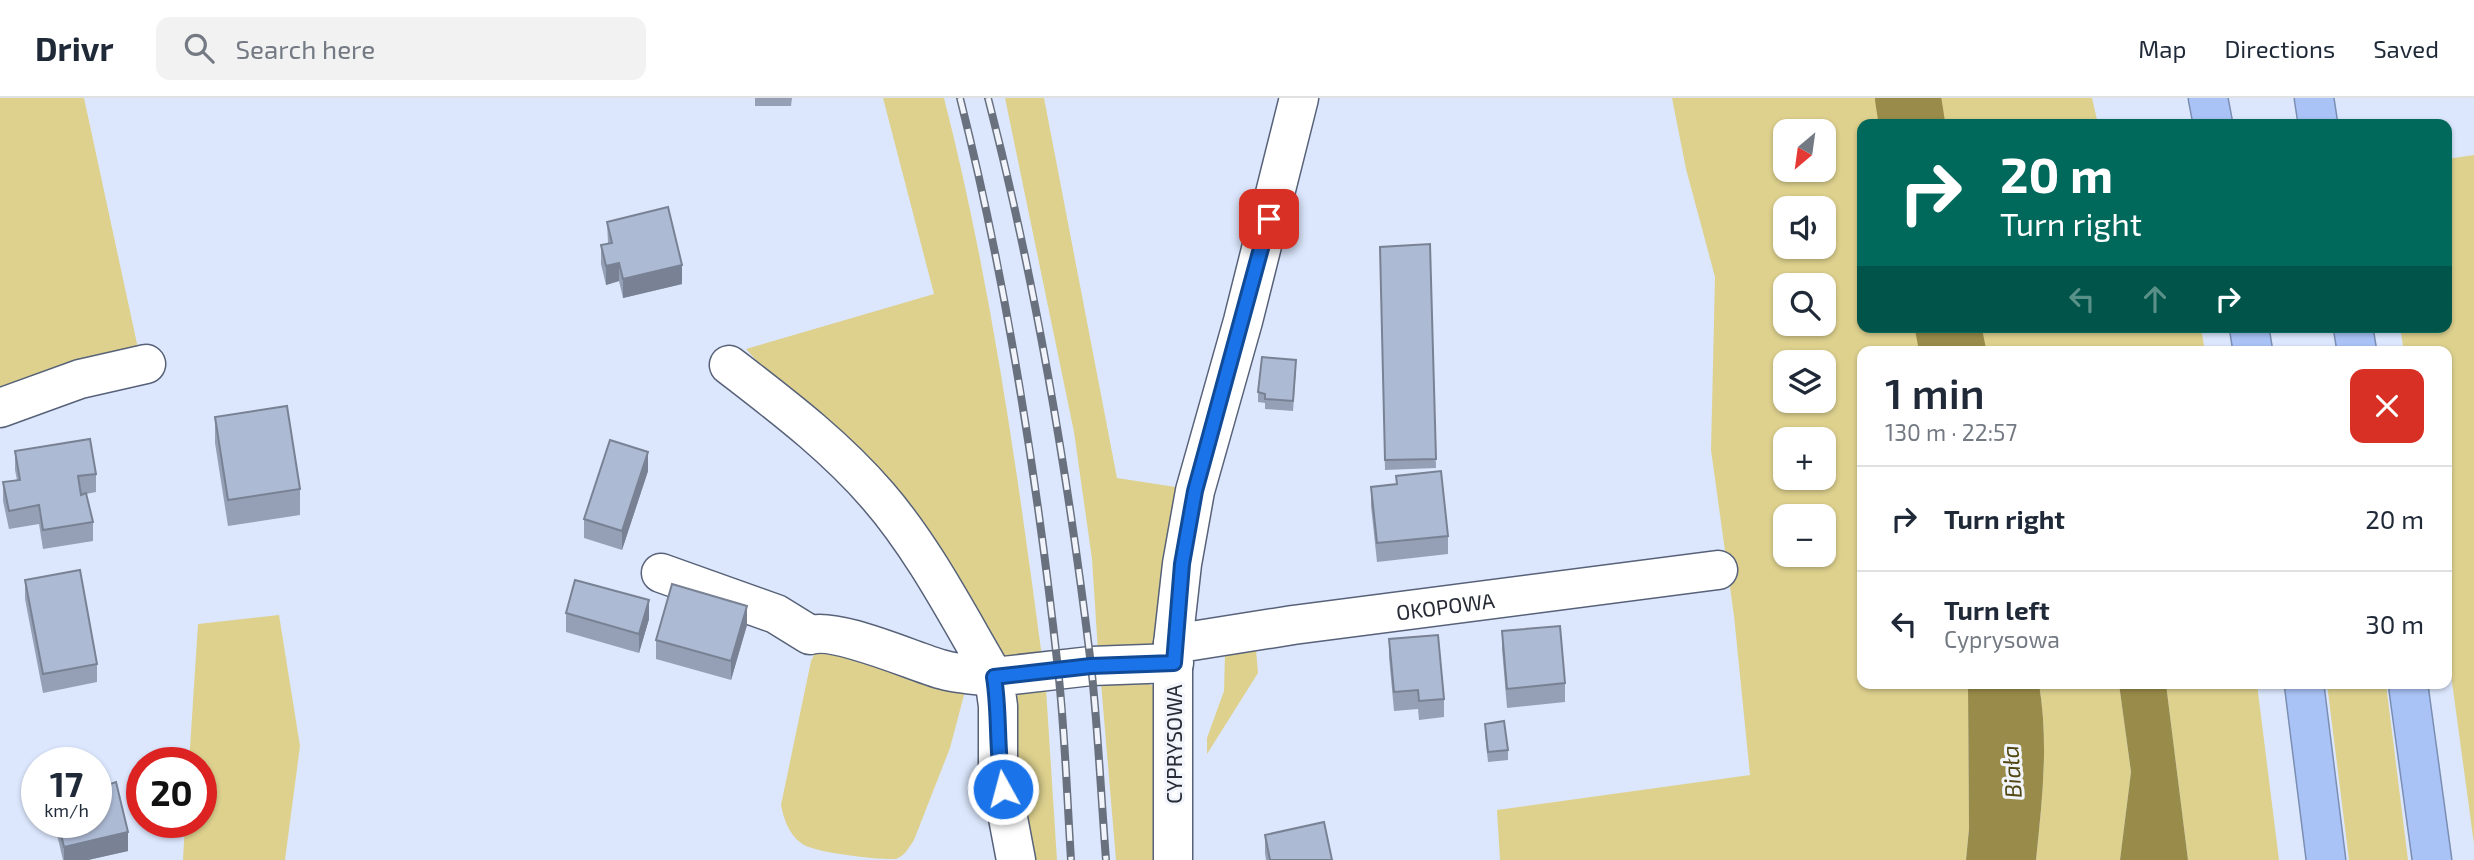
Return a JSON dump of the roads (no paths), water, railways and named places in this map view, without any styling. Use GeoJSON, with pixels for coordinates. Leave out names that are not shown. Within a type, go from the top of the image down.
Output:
{"type":"FeatureCollection","features":[{"type":"Feature","properties":{"kind":"highway"},"geometry":{"type":"LineString","coordinates":[[2208,98],[2212,119]]}},
{"type":"Feature","properties":{"kind":"highway"},"geometry":{"type":"LineString","coordinates":[[2314,98],[2317,119]]}},
{"type":"Feature","properties":{"kind":"highway"},"geometry":{"type":"LineString","coordinates":[[2305,689],[2326,860]]}},
{"type":"Feature","properties":{"kind":"highway"},"geometry":{"type":"LineString","coordinates":[[2409,689],[2432,860]]}},
{"type":"Feature","properties":{"kind":"street","name":"CYPRYSOWA"},"geometry":{"type":"LineString","coordinates":[[1173,860],[1174,653],[1182,564],[1195,491],[1243,321],[1299,98]]}},
{"type":"Feature","properties":{"kind":"street"},"geometry":{"type":"LineString","coordinates":[[0,408],[80,379],[146,363]]}},
{"type":"Feature","properties":{"kind":"street"},"geometry":{"type":"LineString","coordinates":[[729,365],[828,443],[879,497],[920,554],[994,677],[998,706],[998,765],[1016,860]]}},
{"type":"Feature","properties":{"kind":"street","name":"OKOPOWA"},"geometry":{"type":"LineString","coordinates":[[661,573],[776,614],[810,635],[820,632],[839,636],[943,670],[994,677],[1174,653],[1293,625],[1718,570]]}},
{"type":"Feature","properties":{"kind":"water"},"geometry":{"type":"Polygon","coordinates":[[[1968,689],[2040,689],[2044,750],[2036,860],[1966,860],[1969,829],[1968,689]]]}},
{"type":"Feature","properties":{"kind":"water"},"geometry":{"type":"Polygon","coordinates":[[[2120,689],[2167,689],[2188,860],[2120,860],[2131,772],[2120,689]]]}},
{"type":"Feature","properties":{"kind":"waterway","name":"Biała"},"geometry":{"type":"LineString","coordinates":[[1908,98],[1911,119]]}},
{"type":"Feature","properties":{"kind":"waterway","name":"Biała"},"geometry":{"type":"LineString","coordinates":[[1949,333],[1952,346]]}},
{"type":"Feature","properties":{"kind":"railway"},"geometry":{"type":"LineString","coordinates":[[960,98],[992,239],[1030,453],[1060,693],[1071,860]]}},
{"type":"Feature","properties":{"kind":"railway"},"geometry":{"type":"LineString","coordinates":[[988,98],[1036,309],[1072,522],[1091,665],[1106,860]]}}]}
